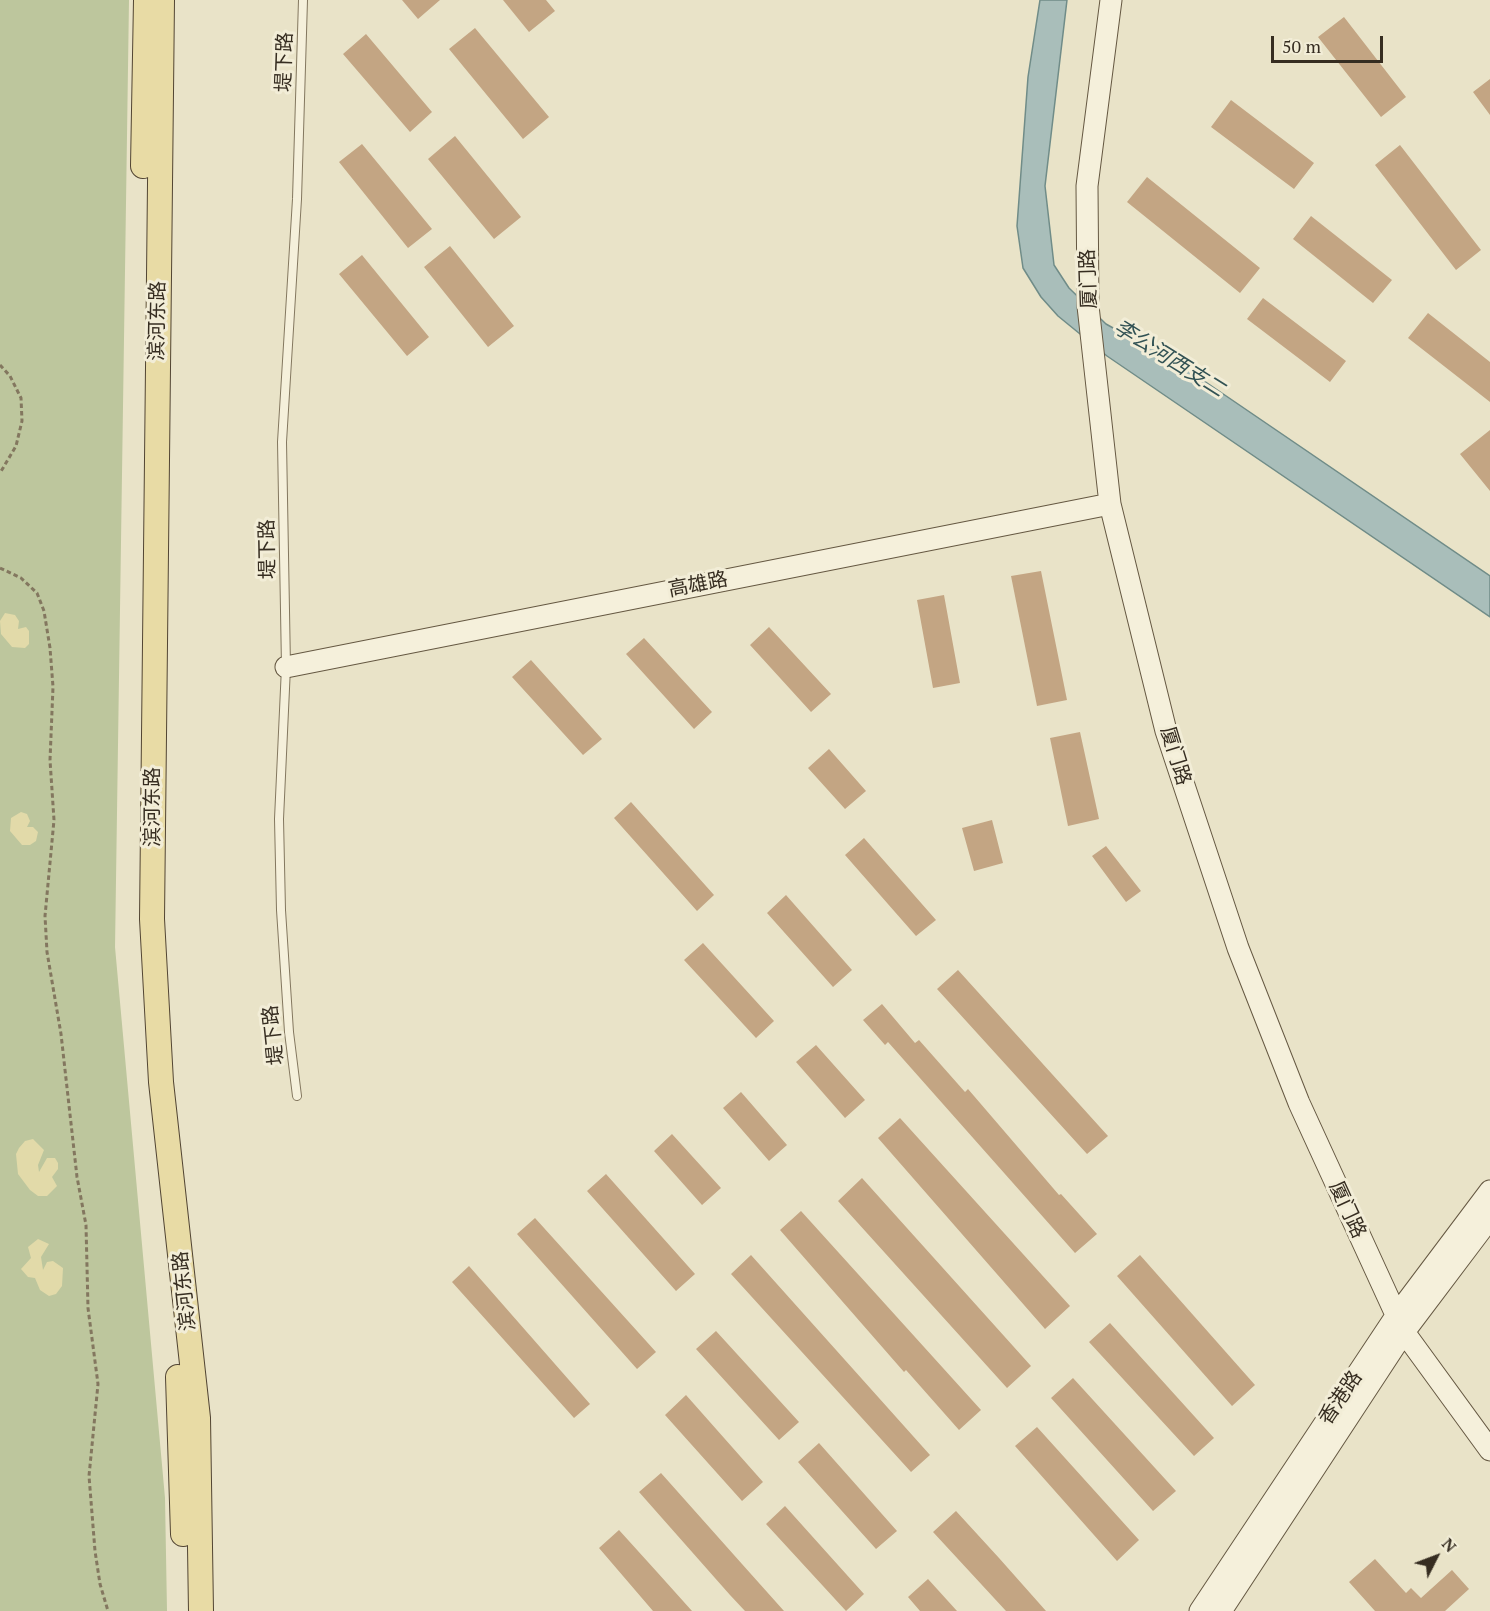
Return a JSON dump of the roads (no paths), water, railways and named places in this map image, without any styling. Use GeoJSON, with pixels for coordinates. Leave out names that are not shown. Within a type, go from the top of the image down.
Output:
{"type":"FeatureCollection","features":[{"type":"Feature","properties":{"kind":"main road","name":"滨河东路"},"geometry":{"type":"LineString","coordinates":[[146,0],[136,923],[146,1074],[179,1390],[185,1611]]}},
{"type":"Feature","properties":{"kind":"main road","name":"滨河东路"},"geometry":{"type":"LineString","coordinates":[[162,0],[152,919],[161,1082],[198,1418],[201,1611]]}},
{"type":"Feature","properties":{"kind":"street","name":"厦门路"},"geometry":{"type":"LineString","coordinates":[[1111,0],[1087,186],[1088,306],[1110,504],[1166,731],[1238,948],[1299,1103],[1400,1324],[1490,1450]]}},
{"type":"Feature","properties":{"kind":"street","name":"高雄路"},"geometry":{"type":"LineString","coordinates":[[286,667],[1110,504]]}},
{"type":"Feature","properties":{"kind":"street","name":"香港路"},"geometry":{"type":"LineString","coordinates":[[1200,1611],[1490,1191]]}},
{"type":"Feature","properties":{"kind":"street","name":"香港路"},"geometry":{"type":"LineString","coordinates":[[1221,1611],[1400,1324],[1490,1218]]}},
{"type":"Feature","properties":{"kind":"lane","name":"堤下路"},"geometry":{"type":"LineString","coordinates":[[297,1096],[281,910],[279,819],[286,667],[282,442],[297,199],[303,0]]}},
{"type":"Feature","properties":{"kind":"water","name":"李公河西支二"},"geometry":{"type":"Polygon","coordinates":[[[1040,0],[1067,0],[1045,186],[1054,265],[1069,288],[1106,324],[1131,338],[1147,342],[1490,576],[1490,617],[1107,356],[1058,316],[1041,297],[1023,268],[1017,226],[1028,77],[1040,0]]]}}]}
